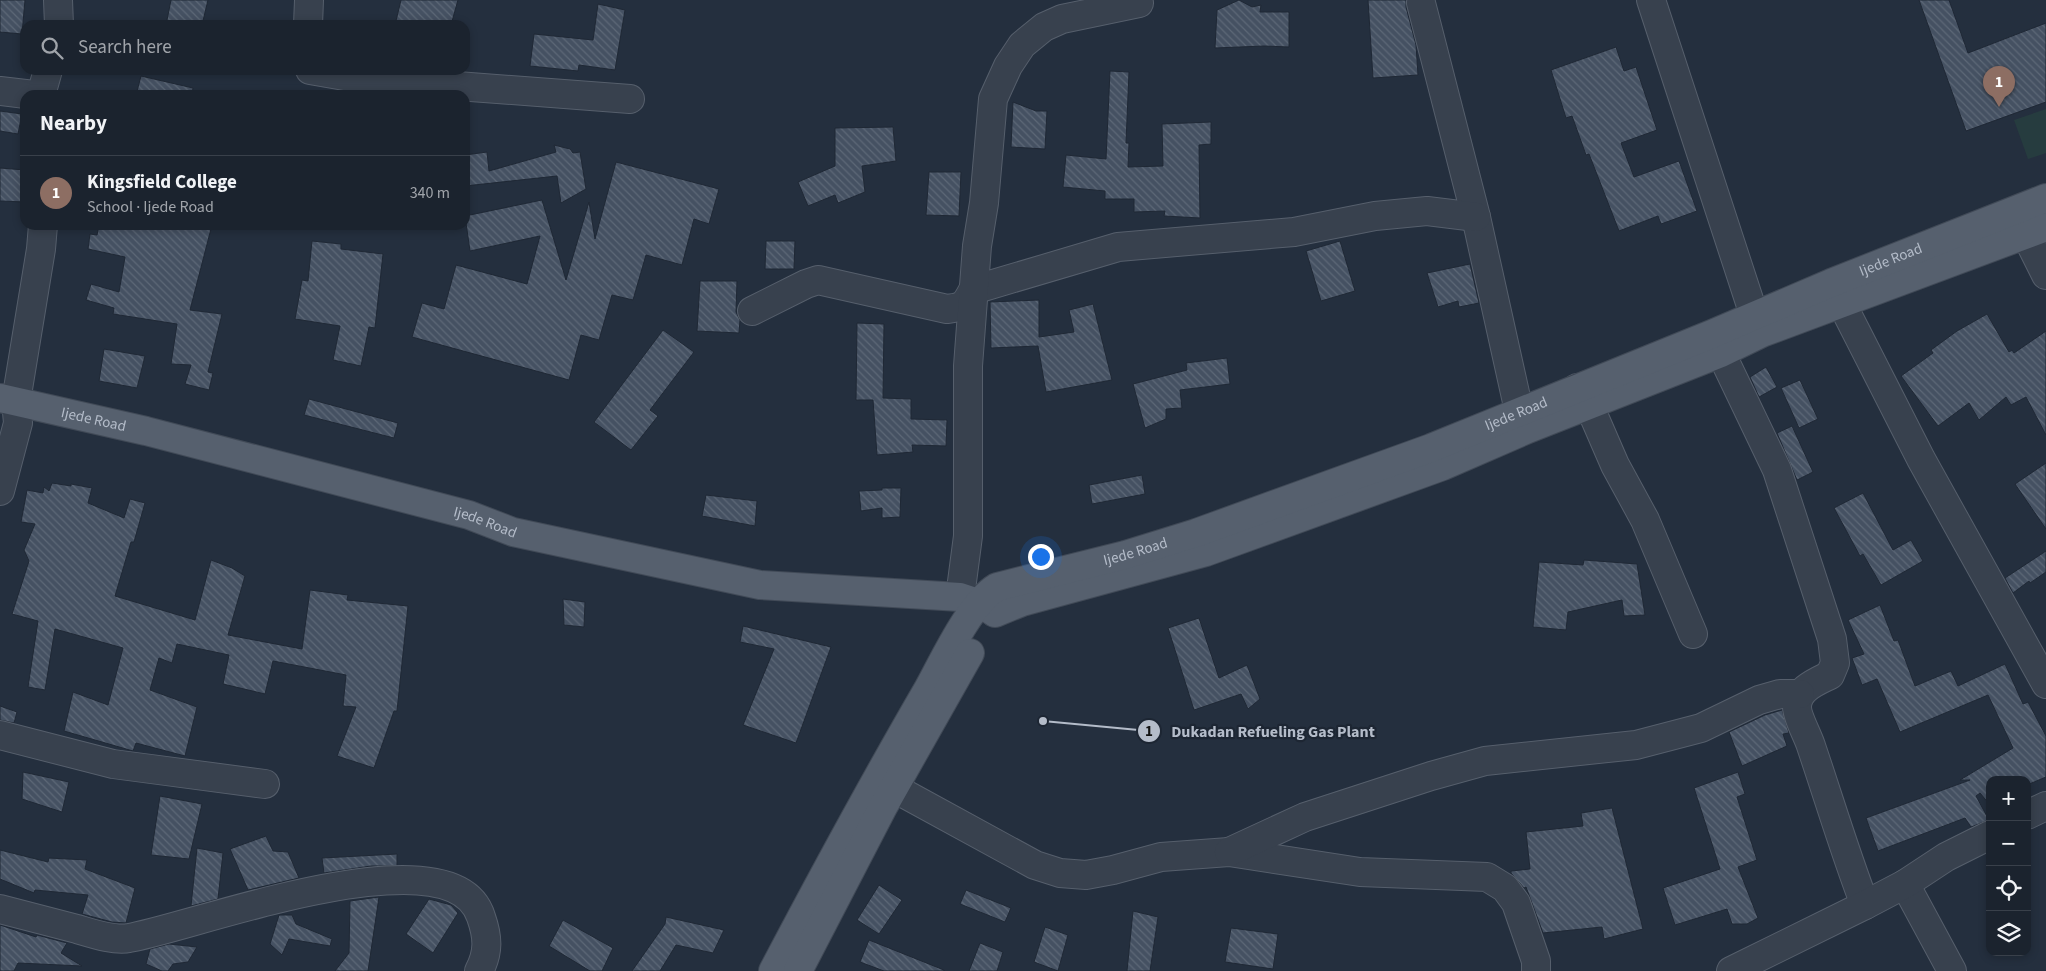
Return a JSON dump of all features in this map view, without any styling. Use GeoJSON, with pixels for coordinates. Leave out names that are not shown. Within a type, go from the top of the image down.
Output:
{"type":"FeatureCollection","features":[{"type":"Feature","properties":{"kind":"main road","name":"Ijede Road"},"geometry":{"type":"LineString","coordinates":[[8,400],[146,431],[469,516],[513,532],[760,586],[978,604],[1022,602],[1206,552],[1443,466],[1583,396],[1754,315],[2046,198]]}},
{"type":"Feature","properties":{"kind":"main road","name":"Ijede Road"},"geometry":{"type":"LineString","coordinates":[[978,604],[989,592],[997,587],[1124,555],[1196,533],[1431,448],[1519,411],[1583,396],[1721,352],[1762,333],[1841,302],[2036,231]]}},
{"type":"Feature","properties":{"kind":"main road"},"geometry":{"type":"LineString","coordinates":[[798,971],[894,788],[978,604]]}},
{"type":"Feature","properties":{"kind":"main road"},"geometry":{"type":"LineString","coordinates":[[773,971],[857,812],[978,604]]}},
{"type":"Feature","properties":{"kind":"street"},"geometry":{"type":"LineString","coordinates":[[58,0],[59,20]]}},
{"type":"Feature","properties":{"kind":"street"},"geometry":{"type":"LineString","coordinates":[[308,20],[309,0]]}},
{"type":"Feature","properties":{"kind":"street"},"geometry":{"type":"LineString","coordinates":[[1651,0],[1754,315]]}},
{"type":"Feature","properties":{"kind":"street"},"geometry":{"type":"LineString","coordinates":[[978,604],[968,536],[968,366],[977,246],[984,203],[993,98],[1008,66],[1022,45],[1044,27],[1062,19],[1138,3]]}},
{"type":"Feature","properties":{"kind":"street"},"geometry":{"type":"LineString","coordinates":[[1422,3],[1476,217],[1519,411]]}},
{"type":"Feature","properties":{"kind":"street"},"geometry":{"type":"LineString","coordinates":[[42,90],[47,75]]}},
{"type":"Feature","properties":{"kind":"street"},"geometry":{"type":"LineString","coordinates":[[339,75],[402,86],[444,85],[630,99]]}},
{"type":"Feature","properties":{"kind":"street"},"geometry":{"type":"LineString","coordinates":[[0,91],[20,93]]}},
{"type":"Feature","properties":{"kind":"street"},"geometry":{"type":"LineString","coordinates":[[752,311],[818,280],[947,309],[959,308],[965,304],[973,290],[1118,247],[1294,232],[1375,216],[1427,212],[1476,217]]}},
{"type":"Feature","properties":{"kind":"street"},"geometry":{"type":"LineString","coordinates":[[0,491],[18,423],[8,400],[41,249],[43,230]]}},
{"type":"Feature","properties":{"kind":"street"},"geometry":{"type":"LineString","coordinates":[[2036,231],[2046,275]]}},
{"type":"Feature","properties":{"kind":"street"},"geometry":{"type":"LineString","coordinates":[[1841,302],[1921,458],[2046,684]]}},
{"type":"Feature","properties":{"kind":"street"},"geometry":{"type":"LineString","coordinates":[[1721,352],[1777,470],[1832,640],[1835,663],[1830,675],[1809,686],[1800,694],[1797,708],[1811,745],[1846,856],[1865,905]]}},
{"type":"Feature","properties":{"kind":"street"},"geometry":{"type":"LineString","coordinates":[[1583,396],[1615,465],[1645,520],[1693,634]]}},
{"type":"Feature","properties":{"kind":"street"},"geometry":{"type":"LineString","coordinates":[[1229,852],[1305,817],[1431,776],[1486,761],[1636,745],[1701,728],[1759,700],[1780,694],[1800,694]]}},
{"type":"Feature","properties":{"kind":"street"},"geometry":{"type":"LineString","coordinates":[[0,734],[113,764],[265,784]]}},
{"type":"Feature","properties":{"kind":"street"},"geometry":{"type":"LineString","coordinates":[[894,788],[1035,865],[1060,873],[1086,874],[1113,870],[1161,857],[1229,852],[1360,872],[1487,878],[1505,888],[1516,903],[1536,961],[1536,971]]}},
{"type":"Feature","properties":{"kind":"street"},"geometry":{"type":"LineString","coordinates":[[2031,813],[2046,806]]}},
{"type":"Feature","properties":{"kind":"street"},"geometry":{"type":"LineString","coordinates":[[1731,971],[1905,884],[1946,857],[1986,837]]}},
{"type":"Feature","properties":{"kind":"street"},"geometry":{"type":"LineString","coordinates":[[0,909],[98,935],[127,939],[279,898],[376,880],[430,881],[449,887],[469,898],[479,911],[486,933],[487,952],[479,971]]}},
{"type":"Feature","properties":{"kind":"street"},"geometry":{"type":"LineString","coordinates":[[1905,884],[1952,971]]}},
{"type":"Feature","properties":{"kind":"green space"},"geometry":{"type":"Polygon","coordinates":[[[2046,109],[2046,153],[2028,159],[2014,120],[2046,109]]]}},
{"type":"Feature","properties":{"kind":"building"},"geometry":{"type":"Polygon","coordinates":[[[0,0],[25,0],[23,20],[20,20],[20,34],[0,32],[0,0]]]}},
{"type":"Feature","properties":{"kind":"building"},"geometry":{"type":"Polygon","coordinates":[[[171,0],[208,0],[203,20],[167,20],[171,0]]]}},
{"type":"Feature","properties":{"kind":"building"},"geometry":{"type":"Polygon","coordinates":[[[401,0],[458,0],[452,20],[396,20],[401,0]]]}},
{"type":"Feature","properties":{"kind":"building"},"geometry":{"type":"Polygon","coordinates":[[[1239,0],[1252,7],[1261,5],[1260,12],[1289,12],[1289,47],[1215,48],[1217,10],[1239,0]]]}},
{"type":"Feature","properties":{"kind":"building"},"geometry":{"type":"Polygon","coordinates":[[[1368,0],[1406,0],[1406,7],[1416,45],[1418,75],[1373,78],[1368,0]]]}},
{"type":"Feature","properties":{"kind":"building"},"geometry":{"type":"Polygon","coordinates":[[[1919,0],[1949,0],[1968,53],[2046,23],[2046,102],[1966,131],[1919,0]]]}},
{"type":"Feature","properties":{"kind":"building"},"geometry":{"type":"Polygon","coordinates":[[[598,4],[625,10],[615,70],[579,65],[578,71],[530,66],[534,34],[593,40],[598,4]]]}},
{"type":"Feature","properties":{"kind":"building"},"geometry":{"type":"Polygon","coordinates":[[[1616,47],[1624,71],[1636,67],[1657,130],[1621,143],[1634,177],[1679,161],[1697,211],[1661,224],[1658,216],[1619,231],[1589,154],[1586,155],[1572,116],[1566,118],[1551,70],[1616,47]]]}},
{"type":"Feature","properties":{"kind":"building"},"geometry":{"type":"Polygon","coordinates":[[[1110,71],[1129,72],[1126,143],[1129,143],[1128,167],[1163,166],[1162,124],[1211,122],[1211,144],[1199,145],[1200,218],[1164,216],[1165,211],[1134,212],[1134,199],[1105,199],[1105,191],[1063,187],[1066,155],[1106,159],[1110,71]]]}},
{"type":"Feature","properties":{"kind":"building"},"geometry":{"type":"Polygon","coordinates":[[[141,76],[193,88],[193,90],[137,90],[141,76]]]}},
{"type":"Feature","properties":{"kind":"building"},"geometry":{"type":"Polygon","coordinates":[[[1013,102],[1036,111],[1047,111],[1045,149],[1011,147],[1013,102]]]}},
{"type":"Feature","properties":{"kind":"building"},"geometry":{"type":"Polygon","coordinates":[[[0,111],[20,114],[18,134],[0,131],[0,111]]]}},
{"type":"Feature","properties":{"kind":"building"},"geometry":{"type":"Polygon","coordinates":[[[893,127],[896,161],[862,166],[865,192],[838,203],[835,195],[808,206],[798,182],[835,166],[835,128],[893,127]]]}},
{"type":"Feature","properties":{"kind":"building"},"geometry":{"type":"Polygon","coordinates":[[[554,145],[570,149],[573,153],[580,152],[586,189],[561,203],[557,176],[470,185],[470,154],[487,152],[489,171],[556,152],[554,145]]]}},
{"type":"Feature","properties":{"kind":"building"},"geometry":{"type":"Polygon","coordinates":[[[616,162],[719,189],[709,224],[694,219],[682,265],[646,255],[633,300],[612,295],[599,340],[581,335],[569,380],[412,337],[422,303],[444,309],[456,265],[527,284],[540,236],[470,251],[467,230],[470,230],[470,215],[542,200],[566,280],[589,202],[595,239],[616,162]]]}},
{"type":"Feature","properties":{"kind":"building"},"geometry":{"type":"Polygon","coordinates":[[[0,168],[20,170],[20,202],[0,201],[0,168]]]}},
{"type":"Feature","properties":{"kind":"building"},"geometry":{"type":"Polygon","coordinates":[[[929,172],[961,172],[959,216],[926,215],[929,172]]]}},
{"type":"Feature","properties":{"kind":"building"},"geometry":{"type":"Polygon","coordinates":[[[98,230],[211,230],[190,310],[222,314],[208,372],[213,373],[209,390],[185,384],[191,365],[171,364],[177,324],[113,314],[114,308],[86,300],[91,284],[119,292],[125,257],[88,249],[90,234],[97,235],[98,230]]]}},
{"type":"Feature","properties":{"kind":"building"},"geometry":{"type":"Polygon","coordinates":[[[312,241],[341,244],[341,249],[383,254],[375,328],[369,327],[361,366],[333,360],[340,326],[295,319],[302,280],[308,281],[312,241]]]}},
{"type":"Feature","properties":{"kind":"building"},"geometry":{"type":"Polygon","coordinates":[[[766,241],[795,241],[794,269],[765,269],[766,241]]]}},
{"type":"Feature","properties":{"kind":"building"},"geometry":{"type":"Polygon","coordinates":[[[1340,241],[1355,291],[1321,301],[1306,251],[1340,241]]]}},
{"type":"Feature","properties":{"kind":"building"},"geometry":{"type":"Polygon","coordinates":[[[1470,264],[1479,303],[1459,307],[1458,301],[1438,307],[1427,273],[1470,264]]]}},
{"type":"Feature","properties":{"kind":"building"},"geometry":{"type":"Polygon","coordinates":[[[700,281],[737,281],[736,312],[740,320],[739,333],[697,331],[700,281]]]}},
{"type":"Feature","properties":{"kind":"building"},"geometry":{"type":"Polygon","coordinates":[[[1039,300],[1039,337],[1074,332],[1069,310],[1093,304],[1112,380],[1046,392],[1038,346],[991,348],[990,302],[1039,300]]]}},
{"type":"Feature","properties":{"kind":"building"},"geometry":{"type":"Polygon","coordinates":[[[1987,314],[2009,352],[2012,350],[2014,353],[2046,331],[2046,435],[2026,397],[2011,405],[2006,397],[1979,420],[1969,403],[1938,426],[1901,376],[1933,353],[1931,350],[1957,331],[1987,314]]]}},
{"type":"Feature","properties":{"kind":"building"},"geometry":{"type":"Polygon","coordinates":[[[857,323],[884,324],[883,398],[911,399],[911,419],[947,420],[946,446],[912,445],[913,452],[877,455],[873,400],[856,400],[857,323]]]}},
{"type":"Feature","properties":{"kind":"building"},"geometry":{"type":"Polygon","coordinates":[[[663,330],[694,352],[650,410],[658,416],[631,450],[594,422],[663,330]]]}},
{"type":"Feature","properties":{"kind":"building"},"geometry":{"type":"Polygon","coordinates":[[[104,349],[145,356],[137,388],[99,381],[104,349]]]}},
{"type":"Feature","properties":{"kind":"building"},"geometry":{"type":"Polygon","coordinates":[[[1227,358],[1230,384],[1180,390],[1182,408],[1166,409],[1166,419],[1145,428],[1133,384],[1187,370],[1186,363],[1227,358]]]}},
{"type":"Feature","properties":{"kind":"building"},"geometry":{"type":"Polygon","coordinates":[[[1766,367],[1777,387],[1759,397],[1750,377],[1766,367]]]}},
{"type":"Feature","properties":{"kind":"building"},"geometry":{"type":"Polygon","coordinates":[[[1800,380],[1818,419],[1799,428],[1781,388],[1800,380]]]}},
{"type":"Feature","properties":{"kind":"building"},"geometry":{"type":"Polygon","coordinates":[[[309,399],[398,423],[394,438],[304,415],[309,399]]]}},
{"type":"Feature","properties":{"kind":"building"},"geometry":{"type":"Polygon","coordinates":[[[1792,426],[1813,472],[1797,480],[1777,433],[1792,426]]]}},
{"type":"Feature","properties":{"kind":"building"},"geometry":{"type":"Polygon","coordinates":[[[2046,463],[2046,529],[2015,484],[2046,463]]]}},
{"type":"Feature","properties":{"kind":"building"},"geometry":{"type":"Polygon","coordinates":[[[1142,475],[1145,494],[1092,504],[1089,485],[1142,475]]]}},
{"type":"Feature","properties":{"kind":"building"},"geometry":{"type":"Polygon","coordinates":[[[52,483],[92,488],[88,503],[124,518],[130,499],[145,503],[134,542],[131,542],[115,596],[195,620],[211,560],[232,568],[245,576],[228,635],[302,649],[310,590],[348,595],[347,600],[408,606],[397,711],[394,711],[374,768],[337,756],[356,707],[343,706],[346,675],[273,661],[265,694],[223,684],[229,655],[177,644],[172,663],[159,658],[150,690],[197,707],[185,756],[136,743],[133,751],[64,731],[73,692],[108,705],[123,648],[55,629],[45,690],[28,687],[38,621],[12,614],[29,561],[24,550],[35,524],[21,522],[27,490],[43,493],[44,487],[49,491],[52,483]]]}},
{"type":"Feature","properties":{"kind":"building"},"geometry":{"type":"Polygon","coordinates":[[[882,488],[901,488],[900,517],[882,518],[882,508],[861,511],[859,491],[882,490],[882,488]]]}},
{"type":"Feature","properties":{"kind":"building"},"geometry":{"type":"Polygon","coordinates":[[[1863,493],[1893,550],[1911,540],[1923,561],[1881,585],[1863,554],[1860,556],[1834,508],[1863,493]]]}},
{"type":"Feature","properties":{"kind":"building"},"geometry":{"type":"Polygon","coordinates":[[[706,495],[757,501],[755,526],[702,516],[706,495]]]}},
{"type":"Feature","properties":{"kind":"building"},"geometry":{"type":"Polygon","coordinates":[[[2046,551],[2046,572],[2030,583],[2029,581],[2013,593],[2005,578],[2046,551]]]}},
{"type":"Feature","properties":{"kind":"building"},"geometry":{"type":"Polygon","coordinates":[[[1584,560],[1637,564],[1645,615],[1624,616],[1622,600],[1568,612],[1566,630],[1533,627],[1539,562],[1583,565],[1584,560]]]}},
{"type":"Feature","properties":{"kind":"building"},"geometry":{"type":"Polygon","coordinates":[[[563,599],[585,602],[584,627],[564,625],[563,599]]]}},
{"type":"Feature","properties":{"kind":"building"},"geometry":{"type":"Polygon","coordinates":[[[1880,605],[1894,641],[1898,640],[1915,686],[1951,671],[1958,686],[2005,664],[2023,704],[2028,702],[2046,736],[2046,777],[2031,783],[2031,776],[1986,776],[1986,800],[1980,793],[1976,796],[1986,814],[1986,821],[1971,827],[1965,818],[1878,851],[1866,818],[1970,780],[1960,780],[2013,748],[1988,695],[1900,732],[1877,679],[1862,685],[1852,658],[1864,654],[1848,620],[1880,605]]]}},
{"type":"Feature","properties":{"kind":"building"},"geometry":{"type":"Polygon","coordinates":[[[1199,618],[1219,678],[1247,665],[1260,699],[1248,709],[1241,694],[1194,710],[1168,628],[1199,618]]]}},
{"type":"Feature","properties":{"kind":"building"},"geometry":{"type":"Polygon","coordinates":[[[743,626],[831,647],[796,743],[743,725],[774,649],[740,642],[743,626]]]}},
{"type":"Feature","properties":{"kind":"building"},"geometry":{"type":"Polygon","coordinates":[[[0,706],[17,712],[14,723],[0,720],[0,706]]]}},
{"type":"Feature","properties":{"kind":"building"},"geometry":{"type":"Polygon","coordinates":[[[1782,710],[1789,733],[1783,734],[1787,746],[1742,766],[1729,732],[1765,715],[1782,710]]]}},
{"type":"Feature","properties":{"kind":"building"},"geometry":{"type":"Polygon","coordinates":[[[23,772],[69,782],[62,812],[22,799],[23,772]]]}},
{"type":"Feature","properties":{"kind":"building"},"geometry":{"type":"Polygon","coordinates":[[[1738,772],[1745,794],[1737,797],[1757,860],[1738,867],[1758,918],[1747,924],[1732,924],[1727,909],[1675,925],[1663,888],[1720,869],[1694,788],[1738,772]]]}},
{"type":"Feature","properties":{"kind":"building"},"geometry":{"type":"Polygon","coordinates":[[[160,796],[202,804],[189,859],[151,855],[160,796]]]}},
{"type":"Feature","properties":{"kind":"building"},"geometry":{"type":"Polygon","coordinates":[[[1612,808],[1643,929],[1604,939],[1602,927],[1543,933],[1526,887],[1524,888],[1511,873],[1511,871],[1530,869],[1526,832],[1583,826],[1581,813],[1612,808]]]}},
{"type":"Feature","properties":{"kind":"building"},"geometry":{"type":"Polygon","coordinates":[[[266,836],[273,851],[288,852],[299,878],[248,890],[230,849],[266,836]]]}},
{"type":"Feature","properties":{"kind":"building"},"geometry":{"type":"Polygon","coordinates":[[[197,848],[223,853],[218,899],[191,906],[197,848]]]}},
{"type":"Feature","properties":{"kind":"building"},"geometry":{"type":"Polygon","coordinates":[[[0,850],[48,862],[49,858],[87,860],[85,869],[135,888],[126,923],[112,922],[82,914],[88,895],[35,890],[34,893],[0,879],[0,850]]]}},
{"type":"Feature","properties":{"kind":"building"},"geometry":{"type":"Polygon","coordinates":[[[397,854],[397,866],[371,866],[324,873],[322,858],[397,854]]]}},
{"type":"Feature","properties":{"kind":"building"},"geometry":{"type":"Polygon","coordinates":[[[879,885],[902,900],[879,934],[857,920],[879,885]]]}},
{"type":"Feature","properties":{"kind":"building"},"geometry":{"type":"Polygon","coordinates":[[[966,890],[1011,908],[1005,922],[960,904],[966,890]]]}},
{"type":"Feature","properties":{"kind":"building"},"geometry":{"type":"Polygon","coordinates":[[[379,897],[368,971],[335,971],[349,953],[350,901],[379,897]]]}},
{"type":"Feature","properties":{"kind":"building"},"geometry":{"type":"Polygon","coordinates":[[[429,899],[451,905],[458,913],[433,953],[406,934],[429,899]]]}},
{"type":"Feature","properties":{"kind":"building"},"geometry":{"type":"Polygon","coordinates":[[[1133,911],[1158,917],[1150,971],[1127,971],[1133,911]]]}},
{"type":"Feature","properties":{"kind":"building"},"geometry":{"type":"Polygon","coordinates":[[[279,915],[292,915],[296,924],[332,939],[330,946],[289,939],[282,955],[270,944],[279,915]]]}},
{"type":"Feature","properties":{"kind":"building"},"geometry":{"type":"Polygon","coordinates":[[[666,917],[724,930],[713,953],[676,945],[660,971],[632,971],[665,924],[666,917]]]}},
{"type":"Feature","properties":{"kind":"building"},"geometry":{"type":"Polygon","coordinates":[[[563,920],[613,948],[602,971],[590,971],[549,946],[563,920]]]}},
{"type":"Feature","properties":{"kind":"building"},"geometry":{"type":"Polygon","coordinates":[[[0,925],[36,937],[37,935],[67,943],[61,953],[82,966],[18,963],[14,971],[0,971],[0,925]]]}},
{"type":"Feature","properties":{"kind":"building"},"geometry":{"type":"Polygon","coordinates":[[[1045,927],[1068,935],[1058,971],[1034,962],[1045,927]]]}},
{"type":"Feature","properties":{"kind":"building"},"geometry":{"type":"Polygon","coordinates":[[[1231,928],[1278,934],[1273,969],[1225,962],[1231,928]]]}},
{"type":"Feature","properties":{"kind":"building"},"geometry":{"type":"Polygon","coordinates":[[[869,940],[944,971],[884,971],[860,962],[869,940]]]}},
{"type":"Feature","properties":{"kind":"building"},"geometry":{"type":"Polygon","coordinates":[[[980,943],[1003,952],[997,971],[969,971],[980,943]]]}},
{"type":"Feature","properties":{"kind":"building"},"geometry":{"type":"Polygon","coordinates":[[[169,944],[197,947],[188,962],[173,964],[168,971],[162,971],[146,964],[150,949],[169,944]]]}},
{"type":"Feature","properties":{"kind":"place","name":"Kingsfield College"},"geometry":{"type":"Point","coordinates":[1999,107]}},
{"type":"Feature","properties":{"kind":"place","name":"Dukadan Refueling Gas Plant"},"geometry":{"type":"Point","coordinates":[1043,721]}}]}
